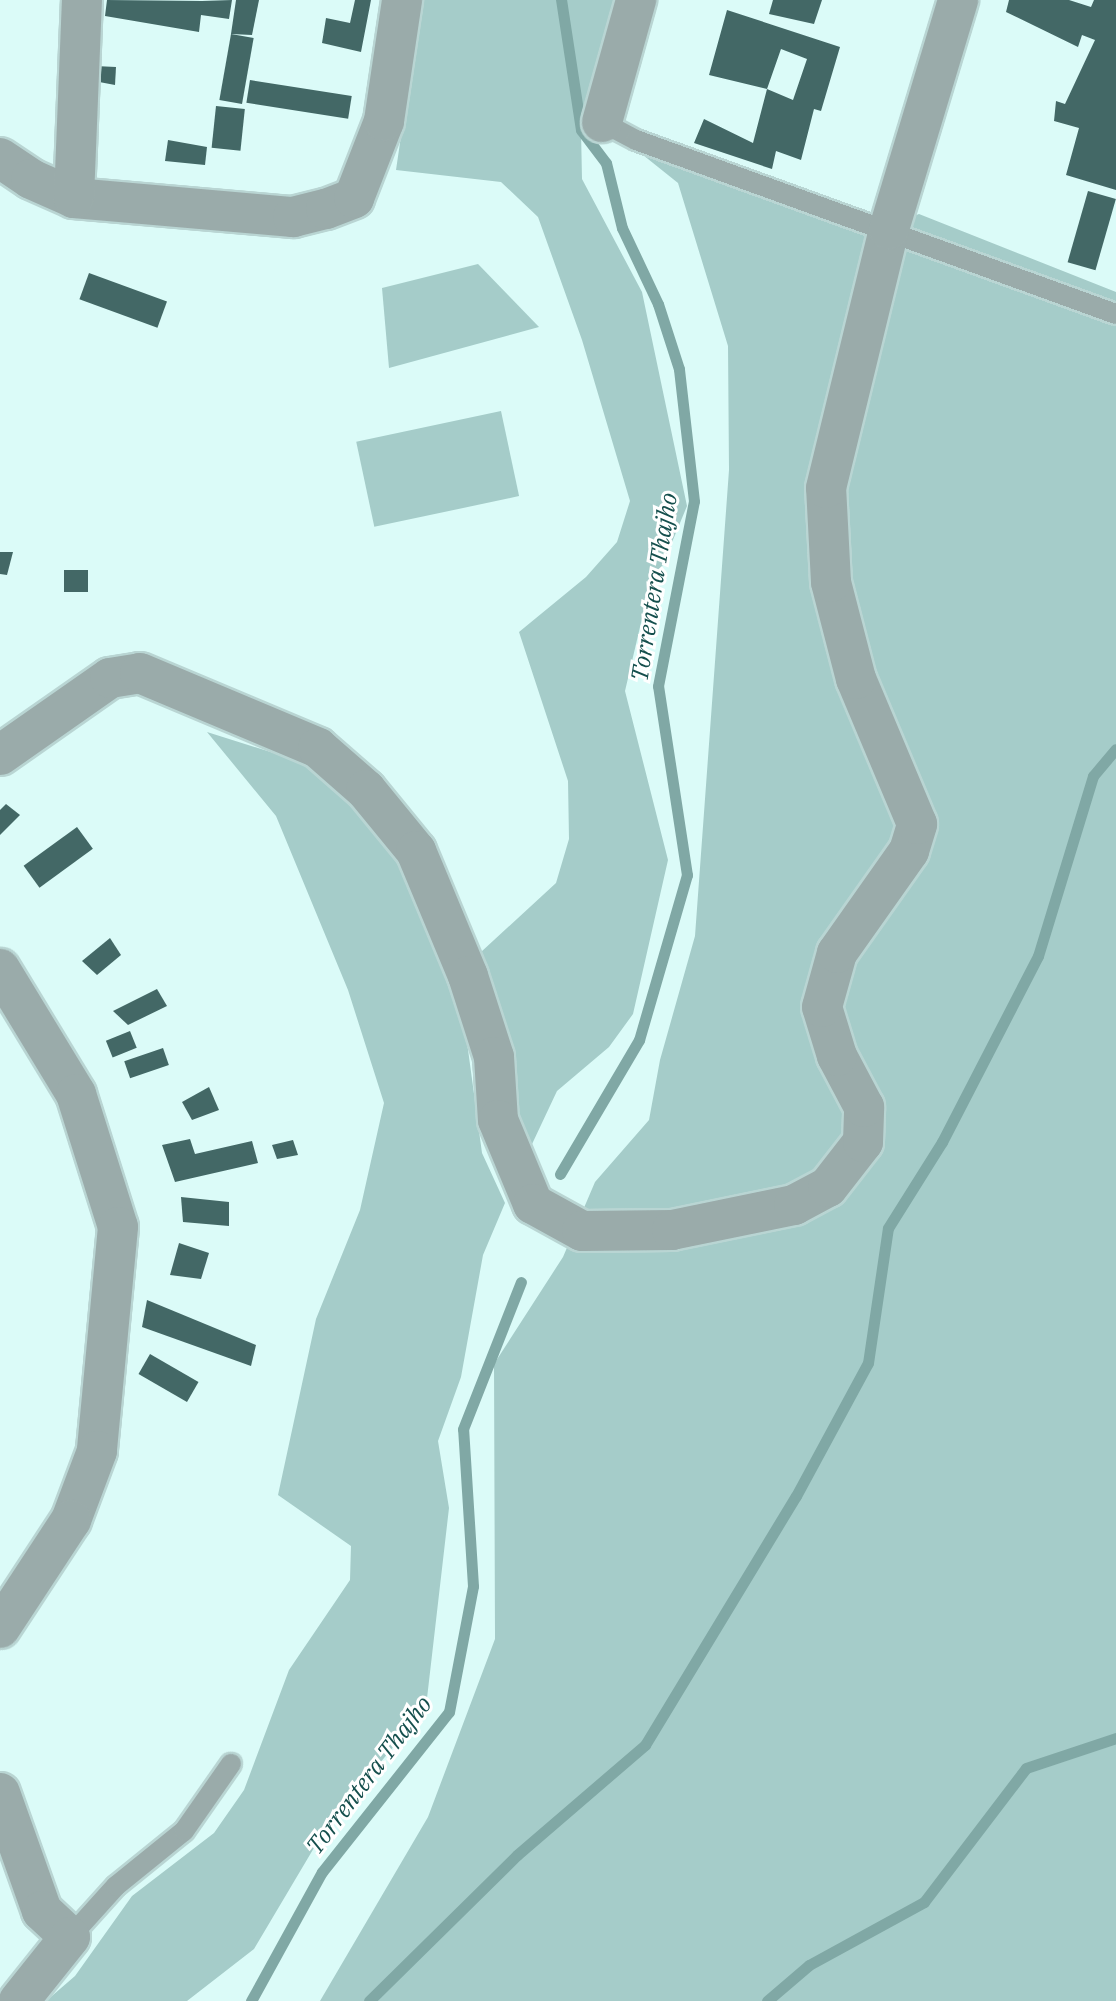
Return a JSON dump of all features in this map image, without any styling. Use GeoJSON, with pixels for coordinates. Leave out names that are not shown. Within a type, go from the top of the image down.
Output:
{"type":"FeatureCollection","features":[{"type":"Feature","properties":{"kind":"street"},"geometry":{"type":"LineString","coordinates":[[74,198],[82,0]]}},
{"type":"Feature","properties":{"kind":"street"},"geometry":{"type":"LineString","coordinates":[[0,158],[31,179],[74,198],[293,217],[354,198],[384,121],[402,0]]}},
{"type":"Feature","properties":{"kind":"street"},"geometry":{"type":"LineString","coordinates":[[602,122],[636,0]]}},
{"type":"Feature","properties":{"kind":"street"},"geometry":{"type":"LineString","coordinates":[[0,755],[110,678],[140,673],[318,748],[366,790],[416,851],[468,976],[494,1057],[498,1120],[533,1204],[582,1231],[672,1230],[794,1205],[828,1187],[863,1142],[864,1107],[837,1056],[822,1007],[837,953],[909,851],[917,824],[856,679],[831,582],[826,488],[889,229],[958,0]]}},
{"type":"Feature","properties":{"kind":"street"},"geometry":{"type":"LineString","coordinates":[[0,969],[76,1094],[118,1227],[97,1451],[71,1520],[0,1628]]}},
{"type":"Feature","properties":{"kind":"street"},"geometry":{"type":"LineString","coordinates":[[0,1793],[42,1911],[70,1937],[19,2001]]}},
{"type":"Feature","properties":{"kind":"lane"},"geometry":{"type":"LineString","coordinates":[[602,122],[636,140],[889,229],[1116,314]]}},
{"type":"Feature","properties":{"kind":"lane"},"geometry":{"type":"LineString","coordinates":[[70,1937],[116,1886],[184,1831],[231,1764]]}},
{"type":"Feature","properties":{"kind":"shaded area"},"geometry":{"type":"Polygon","coordinates":[[[421,0],[615,0],[581,130],[582,179],[642,292],[687,506],[644,610],[625,691],[668,860],[633,1014],[609,1047],[557,1091],[525,1159],[510,1047],[481,952],[556,883],[569,839],[568,781],[519,632],[586,577],[617,542],[630,501],[582,340],[538,217],[501,182],[396,170],[421,0]]]}},
{"type":"Feature","properties":{"kind":"shaded area"},"geometry":{"type":"Polygon","coordinates":[[[638,151],[864,235],[919,214],[1116,292],[1116,2001],[320,2001],[428,1817],[495,1639],[494,1364],[563,1257],[595,1182],[649,1120],[660,1060],[695,936],[729,470],[728,346],[678,183],[638,151]]]}},
{"type":"Feature","properties":{"kind":"shaded area"},"geometry":{"type":"Polygon","coordinates":[[[478,264],[539,327],[389,368],[382,288],[478,264]]]}},
{"type":"Feature","properties":{"kind":"shaded area"},"geometry":{"type":"Polygon","coordinates":[[[501,411],[519,496],[374,527],[356,442],[501,411]]]}},
{"type":"Feature","properties":{"kind":"shaded area"},"geometry":{"type":"Polygon","coordinates":[[[207,732],[312,765],[390,845],[464,1020],[482,1153],[505,1203],[483,1255],[461,1377],[438,1441],[449,1508],[426,1707],[324,1831],[254,1949],[187,2001],[46,2001],[75,1976],[132,1896],[214,1833],[244,1790],[289,1670],[350,1580],[351,1546],[278,1495],[316,1319],[360,1210],[384,1103],[348,990],[276,816],[207,732]]]}},
{"type":"Feature","properties":{"kind":"building"},"geometry":{"type":"Polygon","coordinates":[[[107,0],[232,0],[229,19],[201,15],[199,32],[105,16],[107,0]]]}},
{"type":"Feature","properties":{"kind":"building"},"geometry":{"type":"Polygon","coordinates":[[[236,0],[259,0],[252,35],[231,34],[236,0]]]}},
{"type":"Feature","properties":{"kind":"building"},"geometry":{"type":"Polygon","coordinates":[[[355,0],[371,0],[361,52],[322,43],[326,18],[350,23],[355,0]]]}},
{"type":"Feature","properties":{"kind":"building"},"geometry":{"type":"Polygon","coordinates":[[[773,0],[822,0],[814,24],[769,14],[773,0]]]}},
{"type":"Feature","properties":{"kind":"building"},"geometry":{"type":"Polygon","coordinates":[[[1009,0],[1069,0],[1091,7],[1094,0],[1116,0],[1116,190],[1066,175],[1079,128],[1054,121],[1056,101],[1065,104],[1095,40],[1082,35],[1078,47],[1006,12],[1009,0]]]}},
{"type":"Feature","properties":{"kind":"building"},"geometry":{"type":"Polygon","coordinates":[[[727,10],[840,47],[821,111],[814,109],[801,160],[776,151],[772,169],[694,143],[704,119],[753,143],[767,89],[709,75],[727,10]],[[781,49],[767,89],[793,100],[807,59],[781,49]]]}},
{"type":"Feature","properties":{"kind":"building"},"geometry":{"type":"Polygon","coordinates":[[[231,34],[254,38],[242,104],[219,100],[231,34]]]}},
{"type":"Feature","properties":{"kind":"building"},"geometry":{"type":"Polygon","coordinates":[[[95,66],[116,67],[115,85],[94,81],[95,66]]]}},
{"type":"Feature","properties":{"kind":"building"},"geometry":{"type":"Polygon","coordinates":[[[250,80],[352,96],[348,119],[246,103],[250,80]]]}},
{"type":"Feature","properties":{"kind":"building"},"geometry":{"type":"Polygon","coordinates":[[[216,106],[245,109],[240,151],[212,148],[216,106]]]}},
{"type":"Feature","properties":{"kind":"building"},"geometry":{"type":"Polygon","coordinates":[[[168,140],[207,147],[205,165],[165,161],[168,140]]]}},
{"type":"Feature","properties":{"kind":"building"},"geometry":{"type":"Polygon","coordinates":[[[1088,191],[1116,199],[1095,270],[1068,262],[1088,191]]]}},
{"type":"Feature","properties":{"kind":"building"},"geometry":{"type":"Polygon","coordinates":[[[89,273],[167,301],[157,328],[79,299],[89,273]]]}},
{"type":"Feature","properties":{"kind":"building"},"geometry":{"type":"Polygon","coordinates":[[[0,552],[13,552],[7,575],[0,574],[0,552]]]}},
{"type":"Feature","properties":{"kind":"building"},"geometry":{"type":"Polygon","coordinates":[[[64,570],[88,570],[88,592],[64,592],[64,570]]]}},
{"type":"Feature","properties":{"kind":"building"},"geometry":{"type":"Polygon","coordinates":[[[6,804],[20,815],[0,835],[0,810],[6,804]]]}},
{"type":"Feature","properties":{"kind":"building"},"geometry":{"type":"Polygon","coordinates":[[[77,827],[93,849],[39,888],[24,866],[77,827]]]}},
{"type":"Feature","properties":{"kind":"building"},"geometry":{"type":"Polygon","coordinates":[[[110,938],[121,955],[97,975],[82,961],[110,938]]]}},
{"type":"Feature","properties":{"kind":"building"},"geometry":{"type":"Polygon","coordinates":[[[157,989],[167,1006],[128,1025],[113,1011],[157,989]]]}},
{"type":"Feature","properties":{"kind":"building"},"geometry":{"type":"Polygon","coordinates":[[[130,1031],[137,1048],[113,1057],[106,1041],[130,1031]]]}},
{"type":"Feature","properties":{"kind":"building"},"geometry":{"type":"Polygon","coordinates":[[[163,1048],[169,1065],[130,1078],[124,1061],[163,1048]]]}},
{"type":"Feature","properties":{"kind":"building"},"geometry":{"type":"Polygon","coordinates":[[[209,1087],[219,1110],[192,1120],[182,1102],[209,1087]]]}},
{"type":"Feature","properties":{"kind":"building"},"geometry":{"type":"Polygon","coordinates":[[[190,1139],[195,1154],[252,1141],[258,1163],[175,1182],[162,1145],[190,1139]]]}},
{"type":"Feature","properties":{"kind":"building"},"geometry":{"type":"Polygon","coordinates":[[[293,1140],[298,1155],[277,1159],[272,1145],[293,1140]]]}},
{"type":"Feature","properties":{"kind":"building"},"geometry":{"type":"Polygon","coordinates":[[[181,1197],[229,1202],[229,1226],[183,1222],[181,1197]]]}},
{"type":"Feature","properties":{"kind":"building"},"geometry":{"type":"Polygon","coordinates":[[[179,1243],[209,1253],[201,1279],[170,1275],[179,1243]]]}},
{"type":"Feature","properties":{"kind":"building"},"geometry":{"type":"Polygon","coordinates":[[[147,1300],[256,1345],[251,1366],[142,1327],[147,1300]]]}},
{"type":"Feature","properties":{"kind":"building"},"geometry":{"type":"Polygon","coordinates":[[[150,1354],[198,1382],[187,1402],[138,1374],[150,1354]]]}},
{"type":"Feature","properties":{"kind":"waterway","name":"Torrentera Thajho"},"geometry":{"type":"LineString","coordinates":[[560,1174],[639,1040],[687,875],[658,686],[694,501],[679,369],[658,304],[622,228],[606,163],[581,130],[561,0]]}},
{"type":"Feature","properties":{"kind":"waterway"},"geometry":{"type":"LineString","coordinates":[[369,2001],[517,1855],[645,1745],[796,1496],[868,1363],[888,1228],[942,1142],[1038,956],[1093,776],[1116,749]]}},
{"type":"Feature","properties":{"kind":"waterway","name":"Torrentera Thajho"},"geometry":{"type":"LineString","coordinates":[[251,2001],[322,1872],[449,1712],[473,1586],[463,1429],[521,1282]]}},
{"type":"Feature","properties":{"kind":"waterway"},"geometry":{"type":"LineString","coordinates":[[767,2001],[809,1965],[924,1902],[1026,1768],[1116,1738]]}}]}
